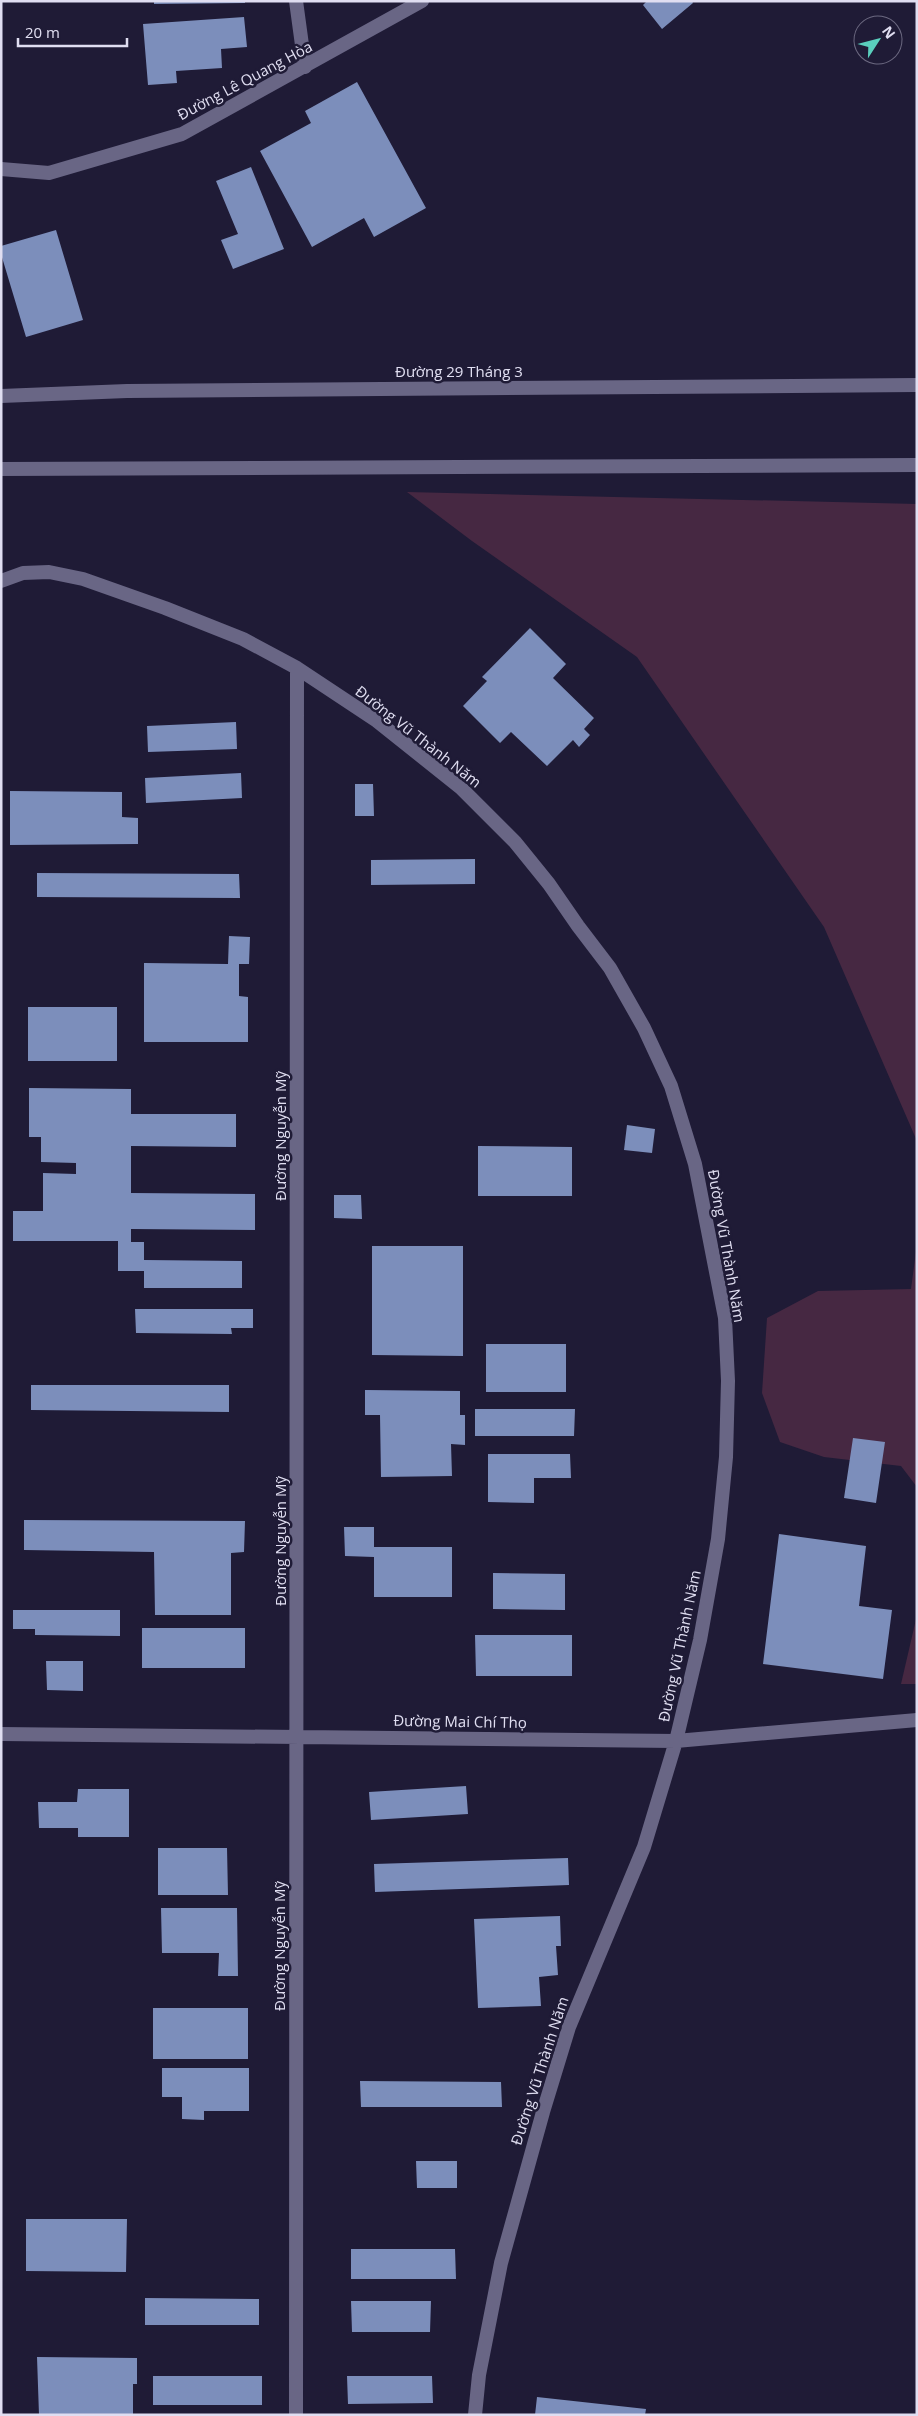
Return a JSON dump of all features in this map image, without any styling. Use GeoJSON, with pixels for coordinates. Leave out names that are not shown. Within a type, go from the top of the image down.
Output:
{"type":"FeatureCollection","features":[{"type":"Feature","properties":{"kind":"street"},"geometry":{"type":"LineString","coordinates":[[296,1],[305,67]]}},
{"type":"Feature","properties":{"kind":"street","name":"Đường Lê Quang Hòa"},"geometry":{"type":"LineString","coordinates":[[7,170],[49,173],[182,134],[422,1]]}},
{"type":"Feature","properties":{"kind":"street","name":"Đường 29 Tháng 3"},"geometry":{"type":"LineString","coordinates":[[1,396],[137,390],[917,385]]}},
{"type":"Feature","properties":{"kind":"street"},"geometry":{"type":"LineString","coordinates":[[1,469],[917,465]]}},
{"type":"Feature","properties":{"kind":"street","name":"Đường Vũ Thành Năm"},"geometry":{"type":"LineString","coordinates":[[1,581],[23,573],[49,572],[83,579],[165,608],[243,639],[297,668],[376,721],[453,782],[515,842],[549,884],[610,968],[644,1028],[671,1086],[695,1164],[725,1318],[728,1381],[726,1457],[718,1539],[700,1640],[676,1741],[644,1847],[568,2027],[501,2263],[480,2375],[475,2415]]}},
{"type":"Feature","properties":{"kind":"street","name":"Đường Nguyễn Mỹ"},"geometry":{"type":"LineString","coordinates":[[296,2415],[297,668]]}},
{"type":"Feature","properties":{"kind":"street","name":"Đường Mai Chí Thọ"},"geometry":{"type":"LineString","coordinates":[[1,1734],[676,1741],[917,1720]]}},
{"type":"Feature","properties":{"kind":"shaded area"},"geometry":{"type":"Polygon","coordinates":[[[407,492],[917,504],[917,1141],[824,927],[637,657],[472,541],[407,492]]]}},
{"type":"Feature","properties":{"kind":"shaded area"},"geometry":{"type":"Polygon","coordinates":[[[917,1244],[917,1487],[901,1466],[824,1457],[780,1442],[762,1393],[767,1318],[818,1291],[911,1289],[917,1244]]]}},
{"type":"Feature","properties":{"kind":"shaded area"},"geometry":{"type":"Polygon","coordinates":[[[917,1615],[917,1684],[901,1684],[917,1615]]]}},
{"type":"Feature","properties":{"kind":"building"},"geometry":{"type":"Polygon","coordinates":[[[154,1],[245,1],[245,3],[154,4],[154,1]]]}},
{"type":"Feature","properties":{"kind":"building"},"geometry":{"type":"Polygon","coordinates":[[[647,1],[692,1],[693,3],[662,29],[643,5],[647,1]]]}},
{"type":"Feature","properties":{"kind":"building"},"geometry":{"type":"Polygon","coordinates":[[[244,17],[247,47],[221,49],[222,68],[176,71],[177,83],[148,85],[143,24],[244,17]]]}},
{"type":"Feature","properties":{"kind":"building"},"geometry":{"type":"Polygon","coordinates":[[[357,82],[426,208],[374,237],[364,218],[312,247],[260,151],[311,123],[305,111],[357,82]]]}},
{"type":"Feature","properties":{"kind":"building"},"geometry":{"type":"Polygon","coordinates":[[[251,167],[284,249],[233,269],[221,240],[238,234],[216,181],[251,167]]]}},
{"type":"Feature","properties":{"kind":"building"},"geometry":{"type":"Polygon","coordinates":[[[56,230],[83,320],[26,337],[1,254],[1,246],[56,230]]]}},
{"type":"Feature","properties":{"kind":"building"},"geometry":{"type":"Polygon","coordinates":[[[530,628],[566,664],[553,678],[594,718],[584,729],[590,735],[579,747],[573,740],[547,766],[511,732],[500,743],[463,706],[487,681],[482,677],[530,628]]]}},
{"type":"Feature","properties":{"kind":"building"},"geometry":{"type":"Polygon","coordinates":[[[236,722],[237,749],[148,752],[147,726],[236,722]]]}},
{"type":"Feature","properties":{"kind":"building"},"geometry":{"type":"Polygon","coordinates":[[[241,773],[242,798],[146,803],[145,778],[241,773]]]}},
{"type":"Feature","properties":{"kind":"building"},"geometry":{"type":"Polygon","coordinates":[[[355,784],[373,784],[374,816],[355,816],[355,784]]]}},
{"type":"Feature","properties":{"kind":"building"},"geometry":{"type":"Polygon","coordinates":[[[10,791],[122,792],[122,817],[138,818],[138,844],[10,845],[10,791]]]}},
{"type":"Feature","properties":{"kind":"building"},"geometry":{"type":"Polygon","coordinates":[[[475,859],[475,884],[371,885],[371,860],[475,859]]]}},
{"type":"Feature","properties":{"kind":"building"},"geometry":{"type":"Polygon","coordinates":[[[37,873],[239,874],[240,898],[37,897],[37,873]]]}},
{"type":"Feature","properties":{"kind":"building"},"geometry":{"type":"Polygon","coordinates":[[[229,936],[250,937],[249,964],[239,964],[239,996],[248,997],[248,1042],[144,1042],[144,963],[228,964],[229,936]]]}},
{"type":"Feature","properties":{"kind":"building"},"geometry":{"type":"Polygon","coordinates":[[[28,1007],[117,1007],[117,1061],[28,1061],[28,1007]]]}},
{"type":"Feature","properties":{"kind":"building"},"geometry":{"type":"Polygon","coordinates":[[[29,1088],[131,1089],[131,1114],[236,1114],[236,1147],[131,1146],[131,1193],[255,1194],[255,1230],[131,1229],[131,1242],[144,1242],[144,1260],[242,1261],[242,1288],[144,1288],[144,1271],[118,1271],[118,1241],[13,1241],[13,1211],[43,1211],[43,1173],[76,1174],[76,1163],[41,1162],[41,1137],[29,1137],[29,1088]]]}},
{"type":"Feature","properties":{"kind":"building"},"geometry":{"type":"Polygon","coordinates":[[[627,1125],[655,1129],[652,1153],[624,1150],[627,1125]]]}},
{"type":"Feature","properties":{"kind":"building"},"geometry":{"type":"Polygon","coordinates":[[[478,1146],[572,1147],[572,1196],[478,1196],[478,1146]]]}},
{"type":"Feature","properties":{"kind":"building"},"geometry":{"type":"Polygon","coordinates":[[[334,1195],[361,1195],[362,1219],[334,1218],[334,1195]]]}},
{"type":"Feature","properties":{"kind":"building"},"geometry":{"type":"Polygon","coordinates":[[[372,1246],[463,1246],[463,1356],[372,1355],[372,1246]]]}},
{"type":"Feature","properties":{"kind":"building"},"geometry":{"type":"Polygon","coordinates":[[[135,1309],[253,1309],[253,1328],[231,1328],[232,1334],[136,1333],[135,1309]]]}},
{"type":"Feature","properties":{"kind":"building"},"geometry":{"type":"Polygon","coordinates":[[[486,1344],[566,1344],[566,1392],[486,1392],[486,1344]]]}},
{"type":"Feature","properties":{"kind":"building"},"geometry":{"type":"Polygon","coordinates":[[[31,1385],[229,1385],[229,1412],[31,1410],[31,1385]]]}},
{"type":"Feature","properties":{"kind":"building"},"geometry":{"type":"Polygon","coordinates":[[[365,1390],[460,1391],[460,1415],[465,1415],[465,1445],[451,1444],[452,1476],[381,1477],[380,1415],[365,1415],[365,1390]]]}},
{"type":"Feature","properties":{"kind":"building"},"geometry":{"type":"Polygon","coordinates":[[[475,1409],[575,1409],[574,1436],[475,1436],[475,1409]]]}},
{"type":"Feature","properties":{"kind":"building"},"geometry":{"type":"Polygon","coordinates":[[[853,1438],[885,1442],[876,1503],[844,1498],[853,1438]]]}},
{"type":"Feature","properties":{"kind":"building"},"geometry":{"type":"Polygon","coordinates":[[[488,1454],[570,1454],[571,1478],[534,1478],[534,1503],[488,1502],[488,1454]]]}},
{"type":"Feature","properties":{"kind":"building"},"geometry":{"type":"Polygon","coordinates":[[[24,1520],[245,1521],[244,1552],[231,1553],[231,1615],[155,1615],[154,1552],[24,1550],[24,1520]]]}},
{"type":"Feature","properties":{"kind":"building"},"geometry":{"type":"Polygon","coordinates":[[[344,1527],[374,1527],[374,1547],[452,1547],[452,1597],[374,1597],[374,1557],[345,1556],[344,1527]]]}},
{"type":"Feature","properties":{"kind":"building"},"geometry":{"type":"Polygon","coordinates":[[[779,1534],[866,1546],[859,1606],[892,1610],[883,1679],[763,1664],[779,1534]]]}},
{"type":"Feature","properties":{"kind":"building"},"geometry":{"type":"Polygon","coordinates":[[[493,1573],[565,1574],[565,1610],[493,1609],[493,1573]]]}},
{"type":"Feature","properties":{"kind":"building"},"geometry":{"type":"Polygon","coordinates":[[[13,1610],[120,1610],[120,1636],[35,1635],[35,1629],[13,1629],[13,1610]]]}},
{"type":"Feature","properties":{"kind":"building"},"geometry":{"type":"Polygon","coordinates":[[[142,1628],[245,1628],[245,1668],[142,1668],[142,1628]]]}},
{"type":"Feature","properties":{"kind":"building"},"geometry":{"type":"Polygon","coordinates":[[[475,1635],[572,1635],[572,1676],[476,1676],[475,1635]]]}},
{"type":"Feature","properties":{"kind":"building"},"geometry":{"type":"Polygon","coordinates":[[[46,1661],[83,1661],[83,1691],[47,1690],[46,1661]]]}},
{"type":"Feature","properties":{"kind":"building"},"geometry":{"type":"Polygon","coordinates":[[[466,1786],[468,1814],[371,1820],[369,1792],[466,1786]]]}},
{"type":"Feature","properties":{"kind":"building"},"geometry":{"type":"Polygon","coordinates":[[[78,1789],[129,1789],[129,1837],[78,1837],[78,1828],[39,1828],[38,1802],[77,1802],[78,1789]]]}},
{"type":"Feature","properties":{"kind":"building"},"geometry":{"type":"Polygon","coordinates":[[[158,1848],[227,1848],[228,1895],[158,1895],[158,1848]]]}},
{"type":"Feature","properties":{"kind":"building"},"geometry":{"type":"Polygon","coordinates":[[[568,1858],[569,1885],[375,1892],[374,1864],[568,1858]]]}},
{"type":"Feature","properties":{"kind":"building"},"geometry":{"type":"Polygon","coordinates":[[[161,1908],[237,1908],[238,1976],[218,1976],[219,1953],[162,1953],[161,1908]]]}},
{"type":"Feature","properties":{"kind":"building"},"geometry":{"type":"Polygon","coordinates":[[[560,1916],[561,1946],[556,1946],[558,1975],[539,1977],[541,2006],[478,2008],[474,1919],[560,1916]]]}},
{"type":"Feature","properties":{"kind":"building"},"geometry":{"type":"Polygon","coordinates":[[[153,2008],[248,2008],[248,2059],[153,2059],[153,2008]]]}},
{"type":"Feature","properties":{"kind":"building"},"geometry":{"type":"Polygon","coordinates":[[[162,2068],[249,2068],[249,2111],[204,2111],[204,2120],[182,2119],[182,2097],[162,2097],[162,2068]]]}},
{"type":"Feature","properties":{"kind":"building"},"geometry":{"type":"Polygon","coordinates":[[[360,2081],[501,2082],[502,2107],[361,2107],[360,2081]]]}},
{"type":"Feature","properties":{"kind":"building"},"geometry":{"type":"Polygon","coordinates":[[[416,2161],[457,2161],[457,2188],[417,2188],[416,2161]]]}},
{"type":"Feature","properties":{"kind":"building"},"geometry":{"type":"Polygon","coordinates":[[[26,2219],[127,2219],[126,2272],[26,2271],[26,2219]]]}},
{"type":"Feature","properties":{"kind":"building"},"geometry":{"type":"Polygon","coordinates":[[[351,2249],[455,2249],[456,2279],[351,2279],[351,2249]]]}},
{"type":"Feature","properties":{"kind":"building"},"geometry":{"type":"Polygon","coordinates":[[[145,2298],[259,2299],[259,2325],[145,2325],[145,2298]]]}},
{"type":"Feature","properties":{"kind":"building"},"geometry":{"type":"Polygon","coordinates":[[[351,2301],[431,2301],[430,2332],[352,2332],[351,2301]]]}},
{"type":"Feature","properties":{"kind":"building"},"geometry":{"type":"Polygon","coordinates":[[[37,2357],[137,2358],[137,2384],[133,2384],[133,2415],[39,2415],[37,2357]]]}},
{"type":"Feature","properties":{"kind":"building"},"geometry":{"type":"Polygon","coordinates":[[[153,2376],[262,2376],[262,2405],[153,2405],[153,2376]]]}},
{"type":"Feature","properties":{"kind":"building"},"geometry":{"type":"Polygon","coordinates":[[[347,2376],[432,2376],[433,2403],[348,2404],[347,2376]]]}},
{"type":"Feature","properties":{"kind":"building"},"geometry":{"type":"Polygon","coordinates":[[[537,2397],[646,2409],[645,2415],[535,2415],[537,2397]]]}}]}
